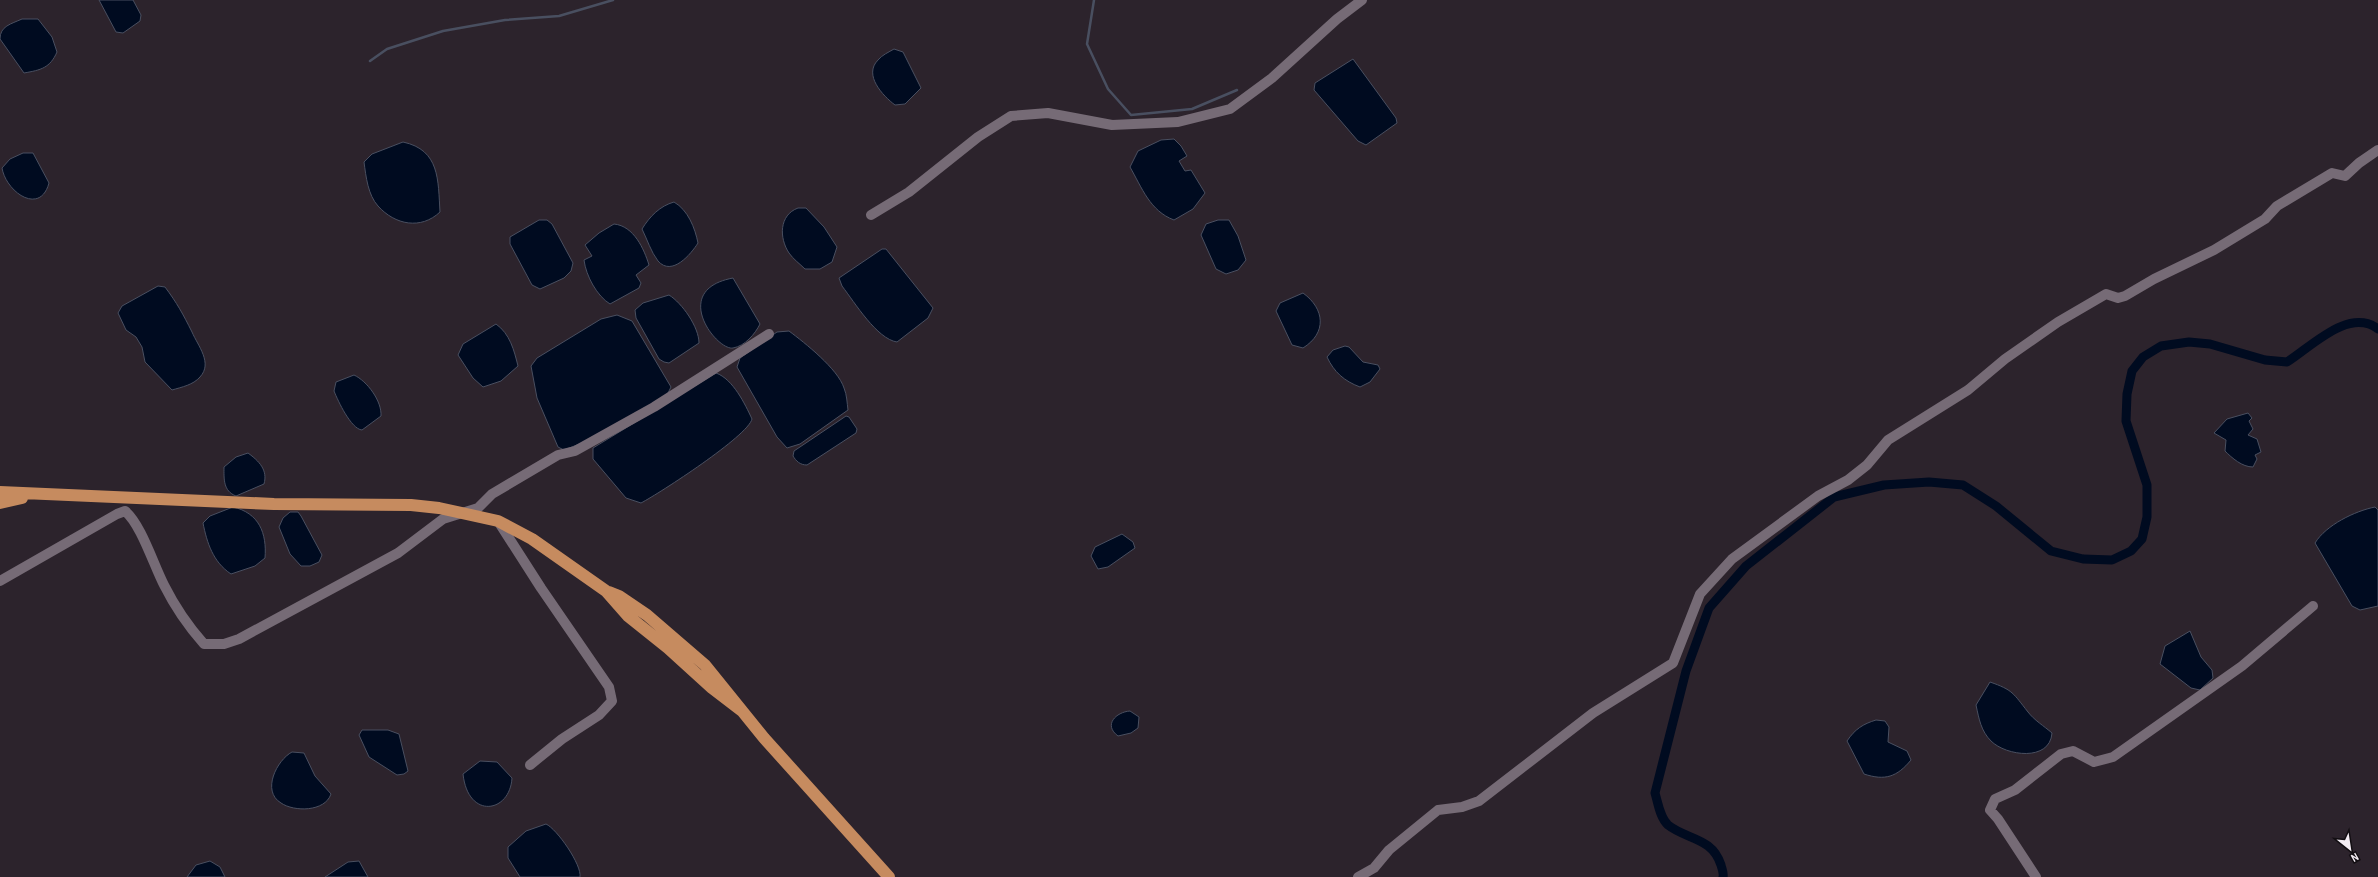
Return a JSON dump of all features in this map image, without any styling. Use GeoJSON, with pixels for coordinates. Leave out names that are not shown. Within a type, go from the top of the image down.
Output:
{"type":"FeatureCollection","features":[{"type":"Feature","properties":{"kind":"main road"},"geometry":{"type":"LineString","coordinates":[[0,492],[33,495],[266,504],[411,505],[462,512],[498,521],[532,539],[606,591],[619,596],[647,615],[678,641],[718,679],[742,711],[805,785],[889,877]]}},
{"type":"Feature","properties":{"kind":"main road"},"geometry":{"type":"LineString","coordinates":[[0,503],[33,495]]}},
{"type":"Feature","properties":{"kind":"street"},"geometry":{"type":"LineString","coordinates":[[871,215],[909,192],[978,137],[1011,116],[1048,113],[1112,125],[1178,122],[1230,109],[1272,78],[1337,19],[1362,0]]}},
{"type":"Feature","properties":{"kind":"street"},"geometry":{"type":"LineString","coordinates":[[1358,877],[1374,868],[1389,850],[1438,810],[1462,806],[1479,801],[1593,713],[1673,663],[1700,594],[1732,559],[1818,496],[1848,480],[1867,465],[1888,440],[1968,390],[2005,359],[2086,305],[2106,294],[2118,298],[2125,296],[2154,279],[2214,250],[2264,219],[2277,206],[2332,173],[2345,176],[2359,163],[2378,150]]}},
{"type":"Feature","properties":{"kind":"street"},"geometry":{"type":"LineString","coordinates":[[0,581],[124,511],[144,543],[163,585],[187,625],[204,644],[224,644],[239,639],[398,553],[443,519],[478,508],[492,494],[558,455],[575,451],[654,407],[770,334]]}},
{"type":"Feature","properties":{"kind":"street"},"geometry":{"type":"LineString","coordinates":[[498,521],[541,588],[609,687],[612,701],[599,715],[562,739],[530,765]]}},
{"type":"Feature","properties":{"kind":"street"},"geometry":{"type":"LineString","coordinates":[[2036,877],[1998,819],[1990,810],[1995,799],[2015,790],[2061,754],[2073,751],[2094,762],[2113,757],[2242,666],[2313,606]]}},
{"type":"Feature","properties":{"kind":"water"},"geometry":{"type":"Polygon","coordinates":[[[99,0],[133,0],[141,15],[140,21],[123,33],[116,32],[99,0]]]}},
{"type":"Feature","properties":{"kind":"water"},"geometry":{"type":"Polygon","coordinates":[[[22,19],[38,19],[52,37],[57,52],[48,65],[35,71],[24,73],[0,39],[0,35],[4,28],[22,19]]]}},
{"type":"Feature","properties":{"kind":"water"},"geometry":{"type":"Polygon","coordinates":[[[894,49],[903,52],[921,88],[905,104],[895,105],[880,91],[874,78],[874,66],[878,60],[894,49]]]}},
{"type":"Feature","properties":{"kind":"water"},"geometry":{"type":"Polygon","coordinates":[[[1353,59],[1396,118],[1397,123],[1366,145],[1358,141],[1314,90],[1315,83],[1353,59]]]}},
{"type":"Feature","properties":{"kind":"water"},"geometry":{"type":"Polygon","coordinates":[[[1174,139],[1181,146],[1187,156],[1179,161],[1185,171],[1191,170],[1205,193],[1193,209],[1174,220],[1159,211],[1153,205],[1143,191],[1130,167],[1138,151],[1161,140],[1174,139]]]}},
{"type":"Feature","properties":{"kind":"water"},"geometry":{"type":"Polygon","coordinates":[[[403,142],[415,146],[424,152],[430,159],[435,168],[439,189],[440,212],[433,218],[417,223],[400,221],[385,212],[375,202],[368,186],[364,162],[372,154],[403,142]]]}},
{"type":"Feature","properties":{"kind":"water"},"geometry":{"type":"Polygon","coordinates":[[[23,153],[33,153],[49,183],[45,193],[38,198],[31,199],[16,192],[5,177],[2,168],[10,159],[23,153]]]}},
{"type":"Feature","properties":{"kind":"water"},"geometry":{"type":"Polygon","coordinates":[[[674,202],[679,205],[690,220],[698,243],[691,253],[681,262],[669,266],[663,265],[658,261],[651,250],[642,229],[656,212],[664,206],[674,202]]]}},
{"type":"Feature","properties":{"kind":"water"},"geometry":{"type":"Polygon","coordinates":[[[798,208],[806,208],[824,227],[837,247],[832,262],[820,269],[805,269],[792,257],[786,247],[782,234],[784,221],[792,211],[798,208]]]}},
{"type":"Feature","properties":{"kind":"water"},"geometry":{"type":"Polygon","coordinates":[[[539,220],[547,220],[552,224],[573,263],[571,271],[564,278],[540,289],[532,285],[510,244],[510,237],[539,220]]]}},
{"type":"Feature","properties":{"kind":"water"},"geometry":{"type":"Polygon","coordinates":[[[1218,220],[1229,220],[1238,236],[1246,260],[1238,270],[1226,274],[1216,269],[1201,235],[1206,224],[1218,220]]]}},
{"type":"Feature","properties":{"kind":"water"},"geometry":{"type":"Polygon","coordinates":[[[614,224],[627,229],[633,234],[641,246],[649,265],[636,275],[641,283],[639,288],[610,304],[601,296],[593,285],[587,272],[584,260],[592,256],[585,245],[599,233],[614,224]]]}},
{"type":"Feature","properties":{"kind":"water"},"geometry":{"type":"Polygon","coordinates":[[[882,249],[886,249],[933,308],[928,318],[897,342],[889,339],[874,327],[842,286],[839,278],[882,249]]]}},
{"type":"Feature","properties":{"kind":"water"},"geometry":{"type":"Polygon","coordinates":[[[733,278],[760,324],[749,339],[742,345],[733,348],[726,346],[717,340],[709,330],[703,319],[701,306],[704,294],[714,285],[733,278]]]}},
{"type":"Feature","properties":{"kind":"water"},"geometry":{"type":"Polygon","coordinates":[[[158,286],[165,287],[176,304],[186,320],[205,360],[204,372],[197,380],[172,390],[145,362],[142,347],[136,337],[126,330],[118,313],[122,306],[158,286]]]}},
{"type":"Feature","properties":{"kind":"water"},"geometry":{"type":"Polygon","coordinates":[[[1303,293],[1316,306],[1320,321],[1316,335],[1311,342],[1303,348],[1292,345],[1276,311],[1280,303],[1303,293]]]}},
{"type":"Feature","properties":{"kind":"water"},"geometry":{"type":"Polygon","coordinates":[[[669,295],[684,309],[689,316],[696,330],[699,343],[669,363],[659,359],[636,318],[635,310],[643,303],[669,295]]]}},
{"type":"Feature","properties":{"kind":"water"},"geometry":{"type":"Polygon","coordinates":[[[617,315],[632,321],[671,387],[666,397],[595,438],[564,450],[558,447],[537,398],[531,366],[537,358],[601,319],[617,315]]]}},
{"type":"Feature","properties":{"kind":"water"},"geometry":{"type":"Polygon","coordinates":[[[496,324],[508,337],[518,366],[501,381],[483,387],[473,378],[458,355],[463,344],[496,324]]]}},
{"type":"Feature","properties":{"kind":"water"},"geometry":{"type":"Polygon","coordinates":[[[789,331],[804,342],[820,357],[841,381],[845,391],[848,410],[800,444],[787,448],[777,437],[737,367],[740,358],[777,332],[789,331]]]}},
{"type":"Feature","properties":{"kind":"water"},"geometry":{"type":"Polygon","coordinates":[[[1345,346],[1349,347],[1363,362],[1378,365],[1380,369],[1370,382],[1360,387],[1344,379],[1333,367],[1327,357],[1333,350],[1345,346]]]}},
{"type":"Feature","properties":{"kind":"water"},"geometry":{"type":"Polygon","coordinates":[[[716,373],[722,376],[733,386],[742,399],[752,419],[747,427],[736,438],[702,464],[641,503],[626,498],[593,459],[593,448],[716,373]]]}},
{"type":"Feature","properties":{"kind":"water"},"geometry":{"type":"Polygon","coordinates":[[[354,375],[364,382],[373,392],[381,410],[381,416],[362,430],[349,420],[334,391],[336,382],[354,375]]]}},
{"type":"Feature","properties":{"kind":"water"},"geometry":{"type":"Polygon","coordinates":[[[2248,413],[2252,418],[2249,421],[2253,429],[2248,435],[2257,439],[2261,452],[2255,455],[2257,459],[2253,467],[2241,464],[2225,451],[2226,440],[2214,433],[2227,419],[2248,413]]]}},
{"type":"Feature","properties":{"kind":"water"},"geometry":{"type":"Polygon","coordinates":[[[846,416],[849,417],[857,429],[856,433],[807,465],[795,460],[793,456],[794,451],[846,416]]]}},
{"type":"Feature","properties":{"kind":"water"},"geometry":{"type":"Polygon","coordinates":[[[248,453],[262,466],[265,474],[264,484],[236,496],[226,488],[224,480],[224,467],[236,457],[248,453]]]}},
{"type":"Feature","properties":{"kind":"water"},"geometry":{"type":"Polygon","coordinates":[[[233,507],[249,514],[260,525],[263,532],[265,558],[255,566],[231,574],[215,558],[209,545],[203,523],[210,516],[233,507]]]}},
{"type":"Feature","properties":{"kind":"water"},"geometry":{"type":"Polygon","coordinates":[[[2375,507],[2378,510],[2378,606],[2360,610],[2352,606],[2315,543],[2326,530],[2350,515],[2375,507]]]}},
{"type":"Feature","properties":{"kind":"water"},"geometry":{"type":"Polygon","coordinates":[[[290,512],[298,512],[301,516],[322,555],[319,562],[310,566],[301,566],[290,554],[279,527],[283,518],[290,512]]]}},
{"type":"Feature","properties":{"kind":"water"},"geometry":{"type":"Polygon","coordinates":[[[1122,534],[1133,542],[1135,548],[1108,567],[1098,569],[1091,556],[1095,547],[1122,534]]]}},
{"type":"Feature","properties":{"kind":"water"},"geometry":{"type":"Polygon","coordinates":[[[2190,631],[2201,657],[2212,670],[2213,678],[2200,690],[2191,688],[2160,664],[2165,646],[2190,631]]]}},
{"type":"Feature","properties":{"kind":"water"},"geometry":{"type":"Polygon","coordinates":[[[1990,682],[2004,687],[2012,693],[2033,718],[2052,733],[2049,742],[2044,749],[2026,754],[2016,753],[1998,746],[1991,741],[1981,724],[1976,705],[1990,682]]]}},
{"type":"Feature","properties":{"kind":"water"},"geometry":{"type":"Polygon","coordinates":[[[1130,711],[1139,717],[1138,728],[1131,733],[1118,736],[1112,728],[1113,720],[1116,716],[1130,711]]]}},
{"type":"Feature","properties":{"kind":"water"},"geometry":{"type":"Polygon","coordinates":[[[1876,720],[1885,721],[1889,727],[1888,742],[1907,751],[1911,760],[1896,774],[1890,776],[1878,777],[1864,774],[1847,741],[1853,733],[1867,723],[1876,720]]]}},
{"type":"Feature","properties":{"kind":"water"},"geometry":{"type":"Polygon","coordinates":[[[362,730],[388,730],[399,734],[408,771],[404,774],[397,775],[369,757],[359,735],[362,730]]]}},
{"type":"Feature","properties":{"kind":"water"},"geometry":{"type":"Polygon","coordinates":[[[292,752],[304,753],[315,776],[331,794],[328,800],[322,804],[309,809],[293,808],[281,803],[275,798],[272,791],[273,776],[281,762],[292,752]]]}},
{"type":"Feature","properties":{"kind":"water"},"geometry":{"type":"Polygon","coordinates":[[[480,761],[497,762],[512,778],[510,790],[504,799],[497,804],[489,806],[480,805],[472,799],[466,789],[463,774],[480,761]]]}},
{"type":"Feature","properties":{"kind":"water"},"geometry":{"type":"Polygon","coordinates":[[[546,824],[551,827],[568,848],[580,871],[580,877],[520,877],[508,858],[508,847],[526,831],[546,824]]]}},
{"type":"Feature","properties":{"kind":"water"},"geometry":{"type":"Polygon","coordinates":[[[210,861],[220,867],[225,877],[187,877],[196,865],[210,861]]]}},
{"type":"Feature","properties":{"kind":"water"},"geometry":{"type":"Polygon","coordinates":[[[359,861],[368,877],[325,877],[348,862],[359,861]]]}},
{"type":"Feature","properties":{"kind":"waterway"},"geometry":{"type":"LineString","coordinates":[[370,61],[387,49],[443,31],[505,20],[559,16],[613,0]]}},
{"type":"Feature","properties":{"kind":"waterway"},"geometry":{"type":"LineString","coordinates":[[1094,0],[1087,44],[1108,89],[1131,115],[1192,109],[1237,90]]}},
{"type":"Feature","properties":{"kind":"waterway"},"geometry":{"type":"LineString","coordinates":[[1723,877],[1721,865],[1712,849],[1698,840],[1675,830],[1665,822],[1655,793],[1686,671],[1709,608],[1746,566],[1834,497],[1884,485],[1929,482],[1963,485],[1996,506],[2051,551],[2083,559],[2112,560],[2131,551],[2142,539],[2147,517],[2147,485],[2126,421],[2127,394],[2132,371],[2143,357],[2161,346],[2189,342],[2210,344],[2265,360],[2287,362],[2319,339],[2343,326],[2355,323],[2367,323],[2378,329]]}}]}
